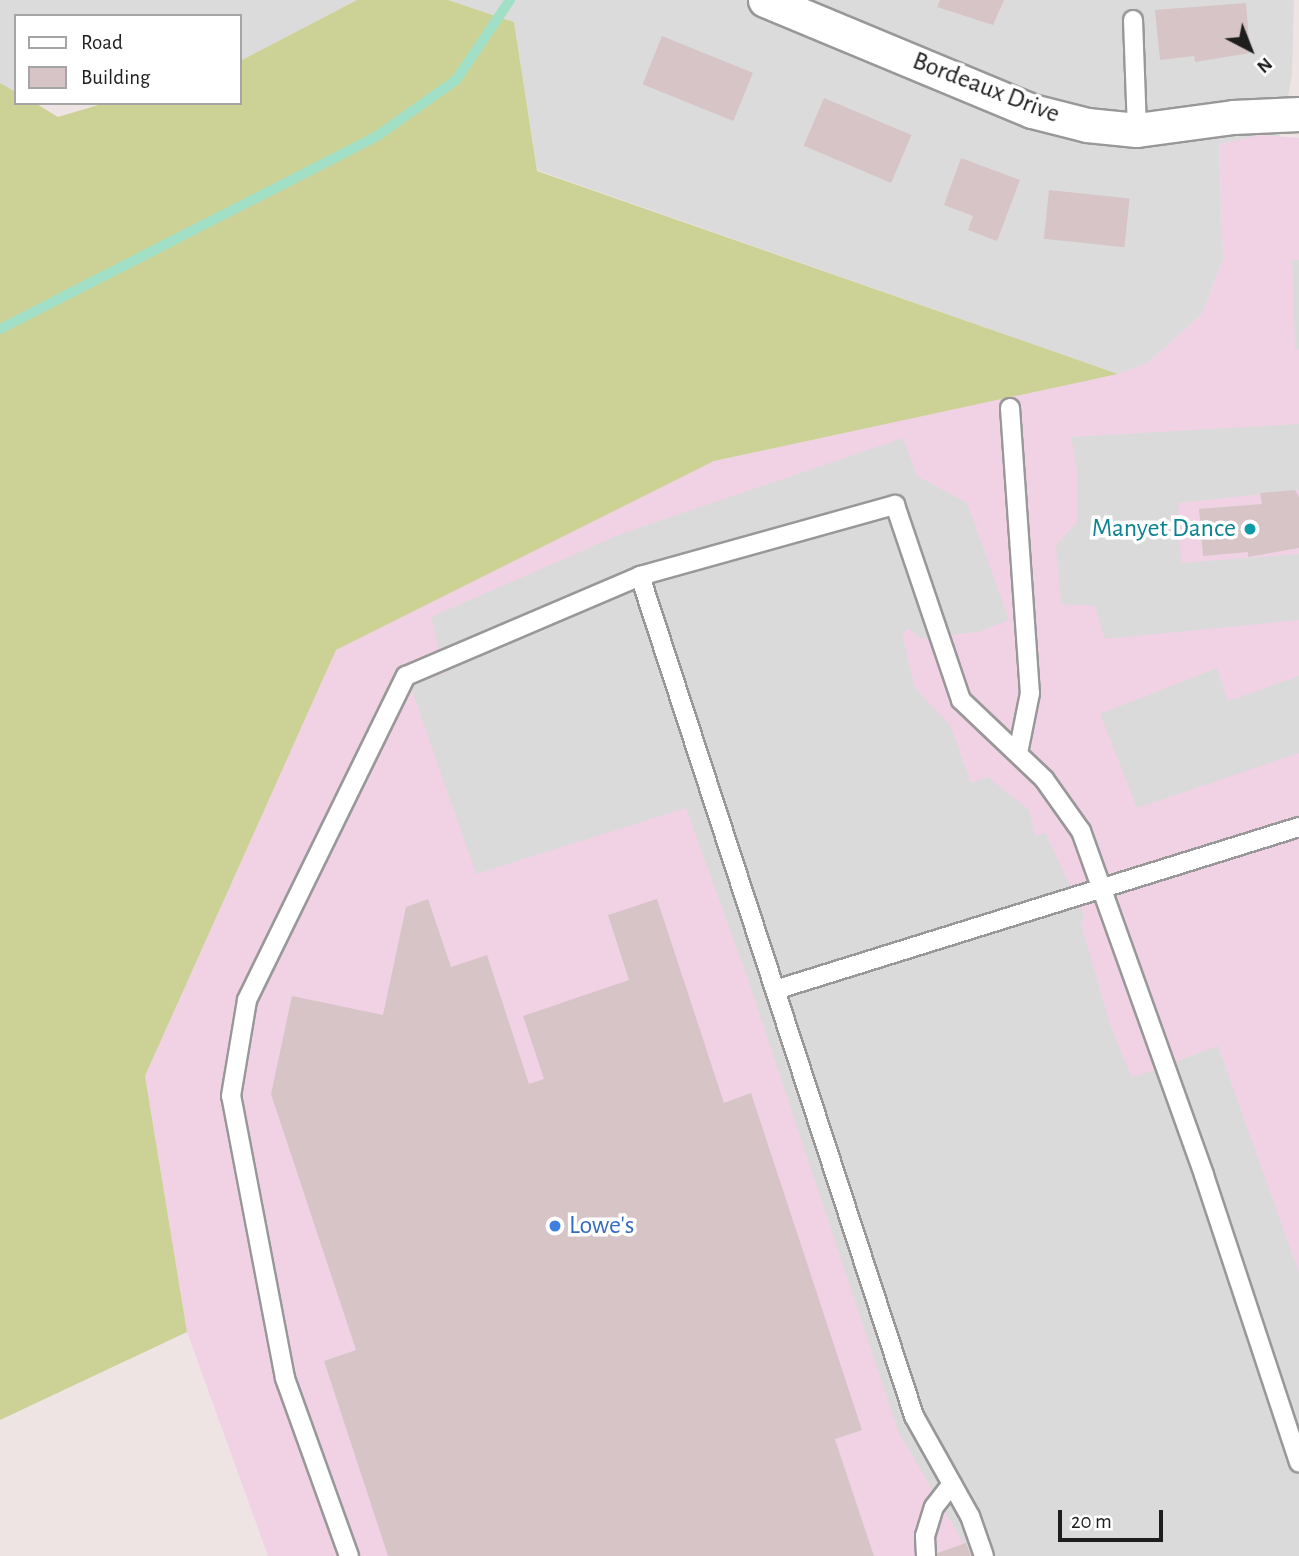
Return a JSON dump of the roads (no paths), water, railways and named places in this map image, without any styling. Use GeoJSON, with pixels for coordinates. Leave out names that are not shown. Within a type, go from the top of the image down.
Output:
{"type":"FeatureCollection","features":[{"type":"Feature","properties":{"kind":"street","name":"Bordeaux Drive"},"geometry":{"type":"LineString","coordinates":[[765,0],[832,13],[1031,111],[1137,130],[1233,117],[1299,114]]}},
{"type":"Feature","properties":{"kind":"lane"},"geometry":{"type":"LineString","coordinates":[[1133,20],[1137,130]]}},
{"type":"Feature","properties":{"kind":"lane"},"geometry":{"type":"LineString","coordinates":[[1010,408],[1030,692],[1018,753]]}},
{"type":"Feature","properties":{"kind":"lane"},"geometry":{"type":"LineString","coordinates":[[349,1556],[285,1378],[231,1096],[247,1000],[406,676],[640,576],[895,505],[961,700],[1045,780],[1081,831],[1103,887],[1299,1463]]}},
{"type":"Feature","properties":{"kind":"lane"},"geometry":{"type":"LineString","coordinates":[[640,576],[914,1416],[970,1516],[984,1556]]}},
{"type":"Feature","properties":{"kind":"lane"},"geometry":{"type":"LineString","coordinates":[[775,990],[1299,827]]}},
{"type":"Feature","properties":{"kind":"lane"},"geometry":{"type":"LineString","coordinates":[[926,1556],[925,1536],[934,1507],[952,1484]]}},
{"type":"Feature","properties":{"kind":"waterway"},"geometry":{"type":"LineString","coordinates":[[0,329],[377,136],[456,80],[510,0]]}},
{"type":"Feature","properties":{"kind":"place","name":"Manyet Dance"},"geometry":{"type":"Point","coordinates":[1250,529]}},
{"type":"Feature","properties":{"kind":"place","name":"Lowe's"},"geometry":{"type":"Point","coordinates":[555,1226]}}]}
